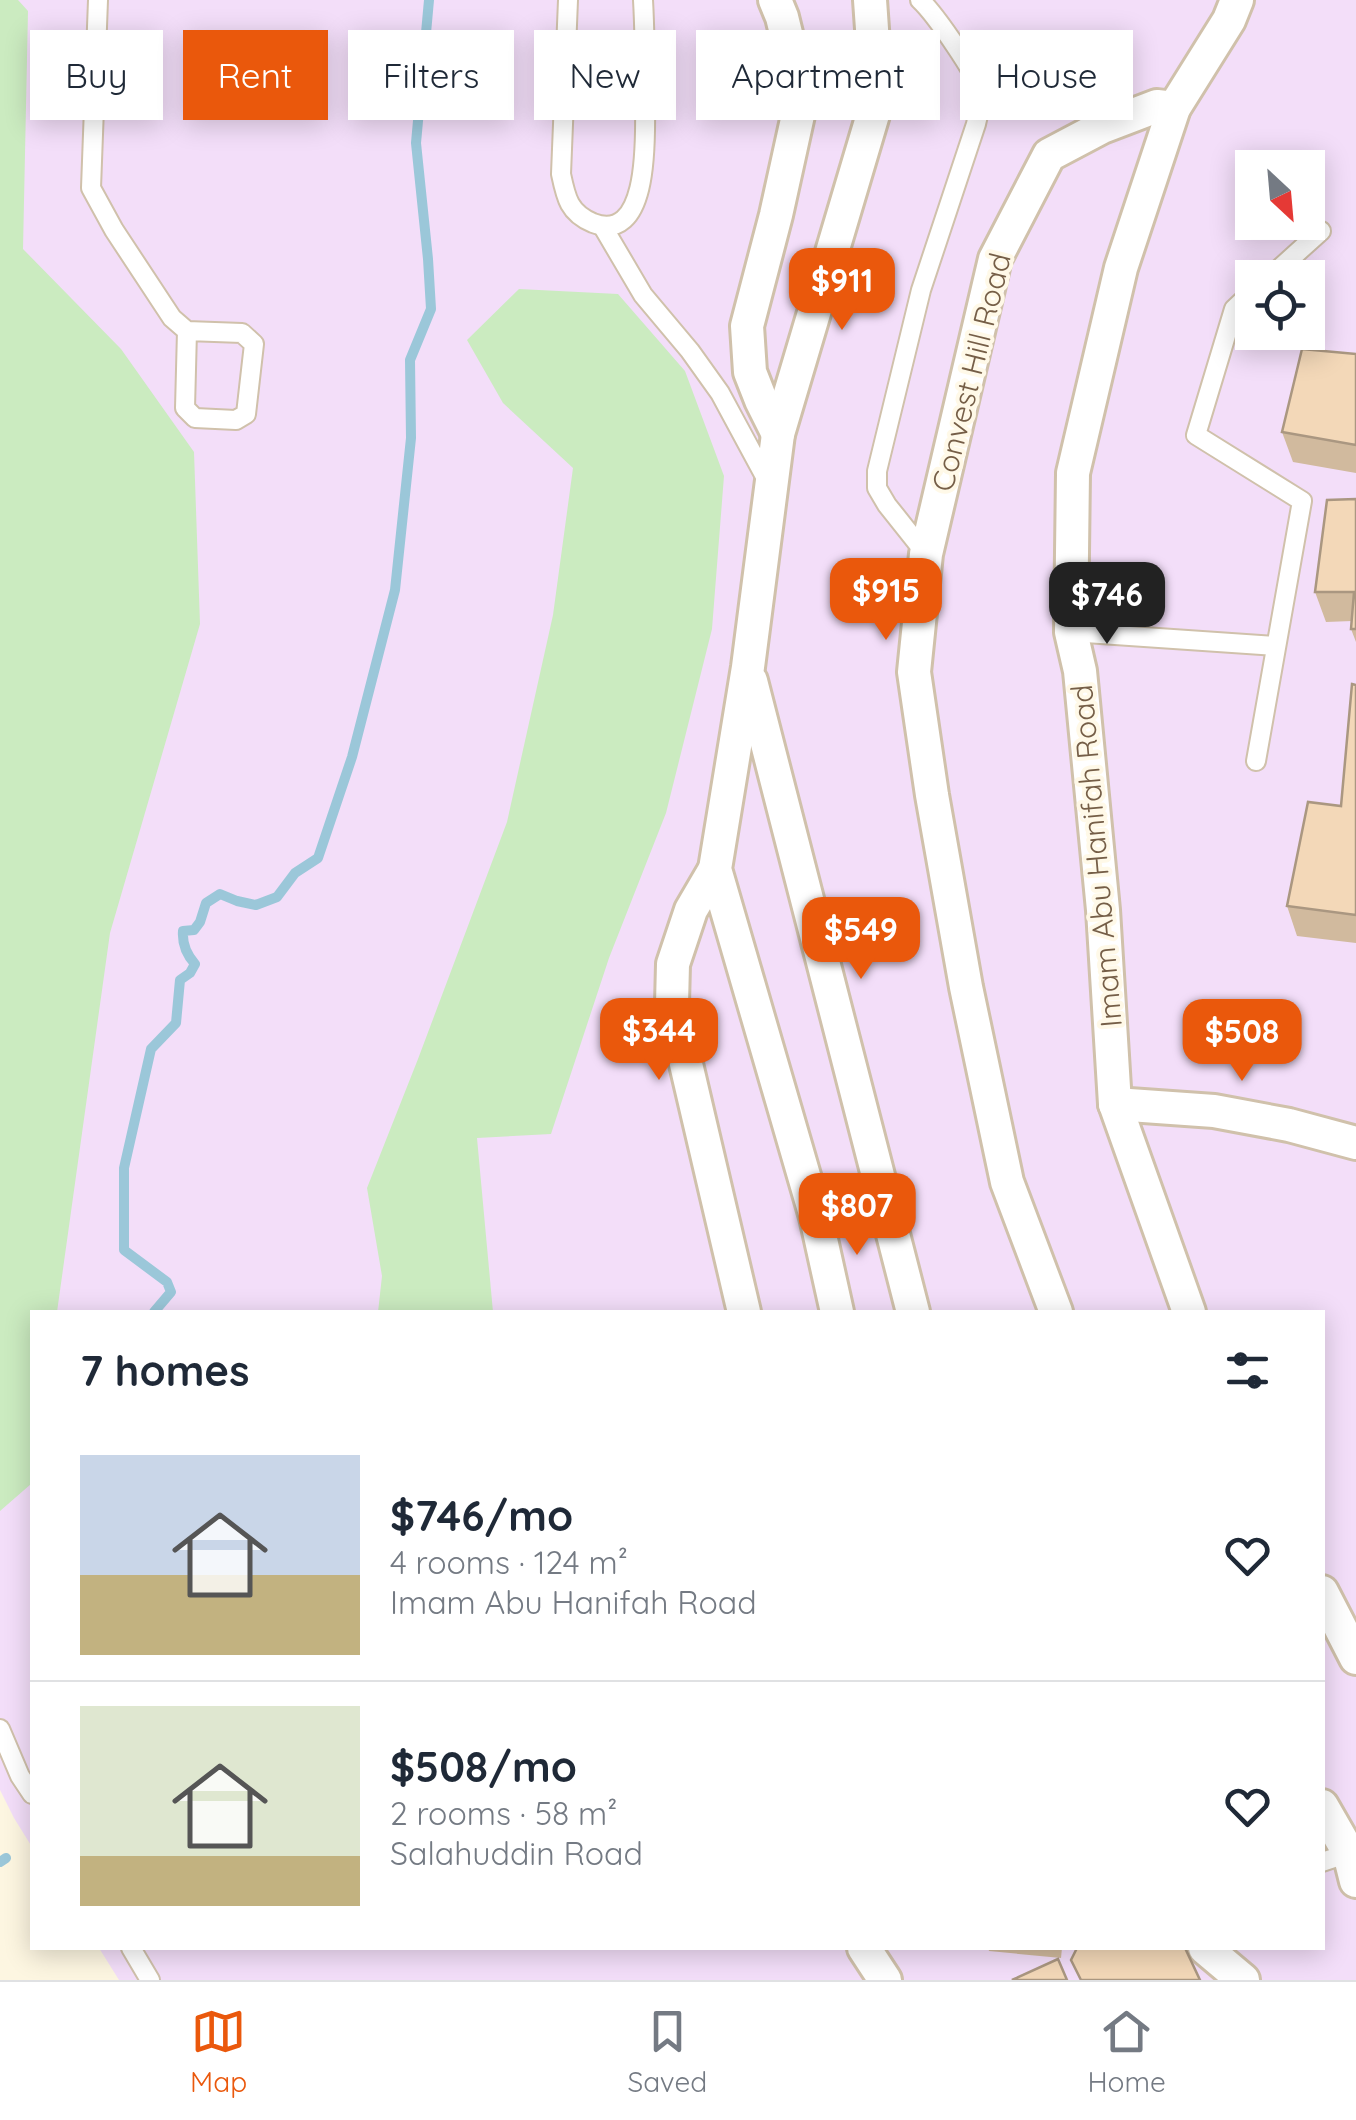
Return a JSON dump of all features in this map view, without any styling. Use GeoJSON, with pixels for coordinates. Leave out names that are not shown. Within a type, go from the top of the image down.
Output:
{"type":"FeatureCollection","features":[{"type":"Feature","properties":{"kind":"street"},"geometry":{"type":"LineString","coordinates":[[775,0],[796,74],[798,115],[746,326],[750,372],[778,434]]}},
{"type":"Feature","properties":{"kind":"street"},"geometry":{"type":"LineString","coordinates":[[744,1310],[672,1004],[673,964],[692,910],[715,869],[748,667],[778,434],[878,101],[870,0]]}},
{"type":"Feature","properties":{"kind":"street","name":"Imam Abu Hanifah Road"},"geometry":{"type":"LineString","coordinates":[[1188,1310],[1116,1104],[1103,910],[1080,671],[1071,632],[1073,473],[1120,268],[1174,108],[1237,0]]}},
{"type":"Feature","properties":{"kind":"street","name":"Convest Hill Road"},"geometry":{"type":"LineString","coordinates":[[1055,1310],[1007,1182],[966,987],[914,672],[926,554],[995,259],[1049,155],[1102,127],[1157,106],[1174,108]]}},
{"type":"Feature","properties":{"kind":"street"},"geometry":{"type":"LineString","coordinates":[[748,667],[912,1310]]}},
{"type":"Feature","properties":{"kind":"street"},"geometry":{"type":"LineString","coordinates":[[715,869],[816,1217],[837,1310]]}},
{"type":"Feature","properties":{"kind":"street"},"geometry":{"type":"LineString","coordinates":[[1116,1104],[1214,1111],[1289,1124],[1356,1143]]}},
{"type":"Feature","properties":{"kind":"street"},"geometry":{"type":"LineString","coordinates":[[1325,1598],[1356,1658]]}},
{"type":"Feature","properties":{"kind":"street"},"geometry":{"type":"LineString","coordinates":[[1325,1813],[1346,1861]]}},
{"type":"Feature","properties":{"kind":"street"},"geometry":{"type":"LineString","coordinates":[[865,1950],[885,1980]]}},
{"type":"Feature","properties":{"kind":"street"},"geometry":{"type":"LineString","coordinates":[[1207,1950],[1243,1980]]}},
{"type":"Feature","properties":{"kind":"lane"},"geometry":{"type":"LineString","coordinates":[[98,0],[90,188],[172,318],[187,331],[242,333],[254,344],[246,414],[236,420],[194,418],[185,408],[187,331]]}},
{"type":"Feature","properties":{"kind":"lane"},"geometry":{"type":"LineString","coordinates":[[568,0],[561,174],[566,198],[580,218],[603,227],[630,213],[640,191],[645,160],[643,0]]}},
{"type":"Feature","properties":{"kind":"lane","name":"Convest Hill Road"},"geometry":{"type":"LineString","coordinates":[[920,0],[970,70],[980,88],[981,100],[921,290],[877,471],[877,488],[882,497],[926,554]]}},
{"type":"Feature","properties":{"kind":"lane"},"geometry":{"type":"LineString","coordinates":[[603,227],[643,295],[720,393],[771,488]]}},
{"type":"Feature","properties":{"kind":"lane"},"geometry":{"type":"LineString","coordinates":[[1290,260],[1313,240]]}},
{"type":"Feature","properties":{"kind":"lane"},"geometry":{"type":"LineString","coordinates":[[1235,308],[1196,434],[1302,501],[1256,761]]}},
{"type":"Feature","properties":{"kind":"lane"},"geometry":{"type":"LineString","coordinates":[[1071,632],[1274,646]]}},
{"type":"Feature","properties":{"kind":"lane"},"geometry":{"type":"LineString","coordinates":[[0,1729],[30,1791]]}},
{"type":"Feature","properties":{"kind":"lane"},"geometry":{"type":"LineString","coordinates":[[132,1950],[150,1980]]}},
{"type":"Feature","properties":{"kind":"shaded area"},"geometry":{"type":"Polygon","coordinates":[[[0,0],[1356,0],[1356,1980],[119,1980],[100,1950],[1325,1950],[1325,1310],[30,1310],[30,1844],[0,1790],[0,0]]]}},
{"type":"Feature","properties":{"kind":"green space"},"geometry":{"type":"Polygon","coordinates":[[[0,0],[18,0],[28,11],[23,249],[121,349],[194,452],[200,624],[110,933],[57,1310],[30,1310],[30,1485],[0,1511],[0,0]]]}},
{"type":"Feature","properties":{"kind":"green space"},"geometry":{"type":"Polygon","coordinates":[[[519,289],[618,294],[685,371],[724,476],[712,629],[666,813],[609,958],[551,1134],[477,1138],[493,1310],[378,1310],[382,1276],[367,1188],[507,822],[553,615],[573,468],[503,403],[467,340],[519,289]]]}},
{"type":"Feature","properties":{"kind":"building"},"geometry":{"type":"Polygon","coordinates":[[[1302,350],[1356,354],[1356,445],[1282,432],[1302,350]]]}},
{"type":"Feature","properties":{"kind":"building"},"geometry":{"type":"Polygon","coordinates":[[[1356,499],[1356,629],[1351,629],[1354,592],[1315,592],[1327,500],[1356,499]]]}},
{"type":"Feature","properties":{"kind":"building"},"geometry":{"type":"Polygon","coordinates":[[[1352,684],[1356,685],[1356,915],[1287,906],[1308,802],[1341,806],[1352,684]]]}},
{"type":"Feature","properties":{"kind":"building"},"geometry":{"type":"Polygon","coordinates":[[[1076,1950],[1186,1950],[1200,1980],[1081,1980],[1071,1960],[1076,1950]]]}},
{"type":"Feature","properties":{"kind":"building"},"geometry":{"type":"Polygon","coordinates":[[[1058,1959],[1067,1980],[1012,1980],[1058,1959]]]}},
{"type":"Feature","properties":{"kind":"waterway"},"geometry":{"type":"LineString","coordinates":[[156,1310],[171,1292],[167,1282],[124,1250],[124,1168],[151,1049],[176,1023],[180,980],[195,964],[185,949],[183,931],[194,930],[206,903],[220,894],[256,905],[277,897],[295,873],[318,858],[352,757],[395,590],[411,438],[410,360],[431,309],[416,143],[429,0]]}},
{"type":"Feature","properties":{"kind":"waterway"},"geometry":{"type":"LineString","coordinates":[[0,1862],[6,1858]]}}]}
